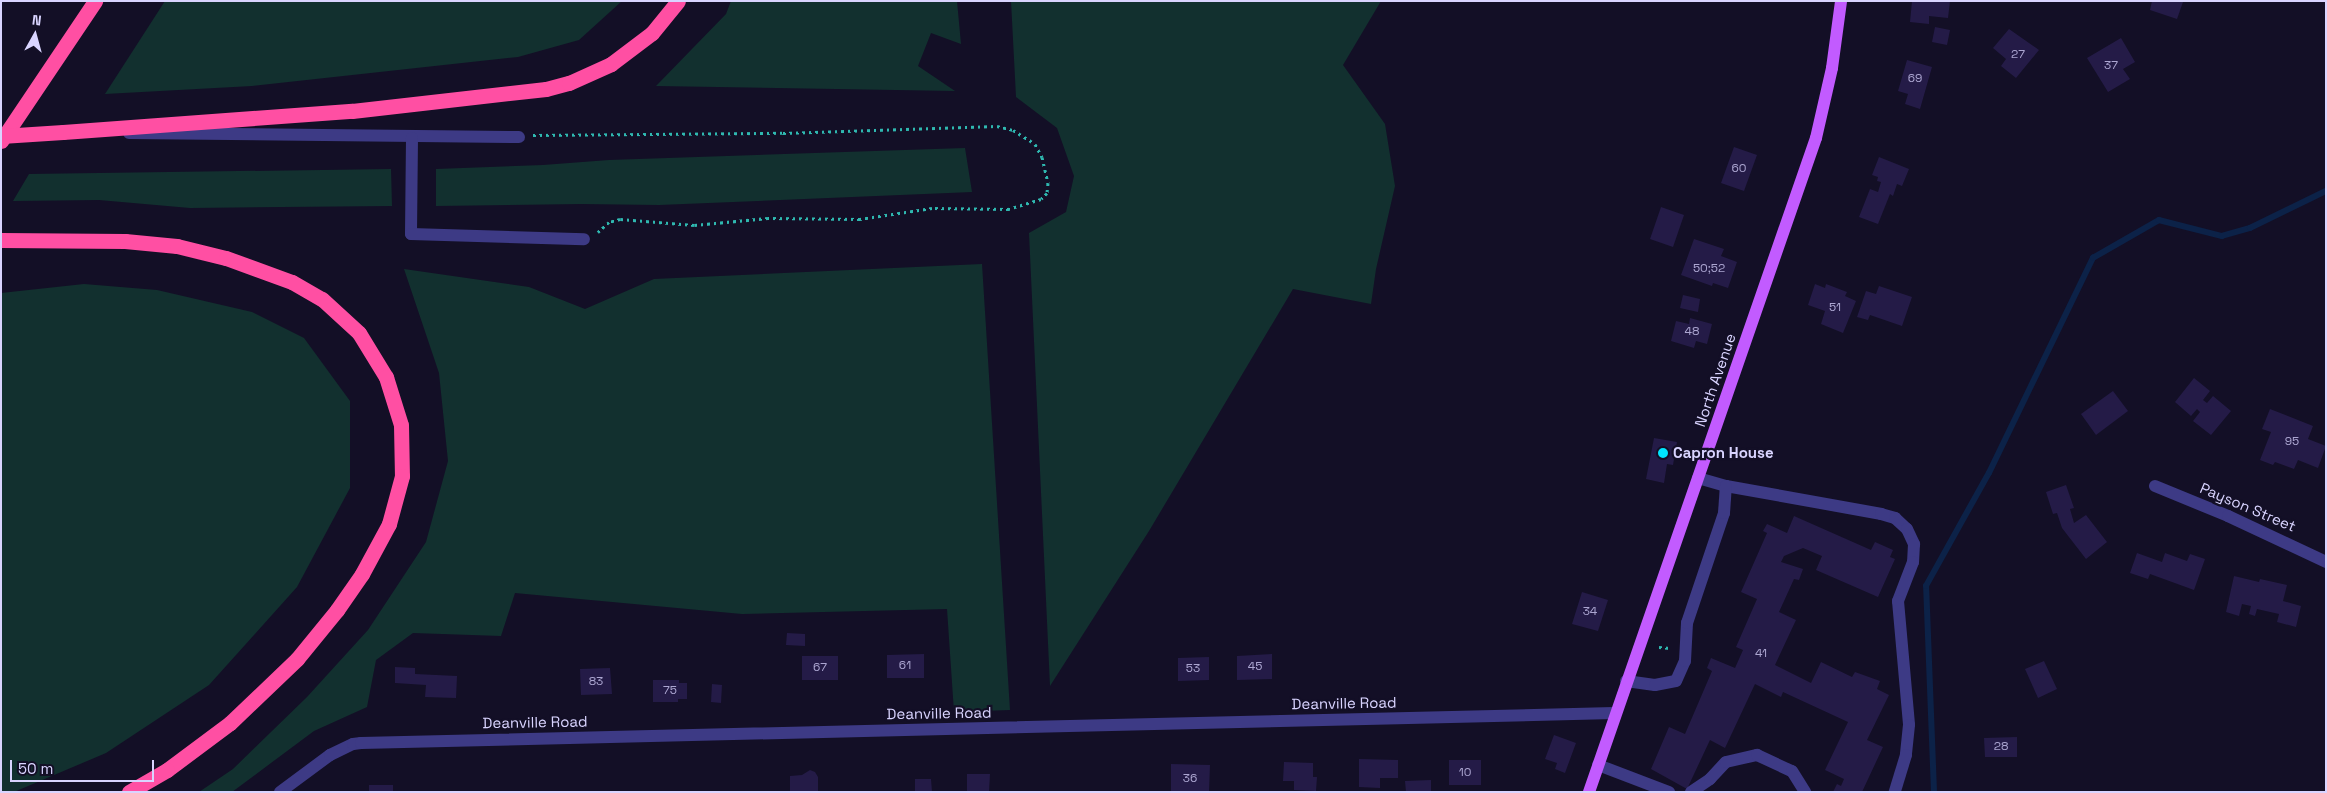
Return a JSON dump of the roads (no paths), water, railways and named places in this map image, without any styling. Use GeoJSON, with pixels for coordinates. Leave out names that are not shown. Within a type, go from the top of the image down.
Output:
{"type":"FeatureCollection","features":[{"type":"Feature","properties":{"kind":"highway"},"geometry":{"type":"LineString","coordinates":[[1,141],[94,1]]}},
{"type":"Feature","properties":{"kind":"highway"},"geometry":{"type":"LineString","coordinates":[[1,136],[370,109],[546,90],[584,77],[611,64],[652,32],[678,1]]}},
{"type":"Feature","properties":{"kind":"highway"},"geometry":{"type":"LineString","coordinates":[[1,240],[125,241],[177,246],[226,258],[292,282],[329,304],[359,333],[386,377],[399,416],[403,459],[399,492],[373,556],[341,604],[297,659],[242,713],[188,755],[129,792]]}},
{"type":"Feature","properties":{"kind":"main road","name":"North Avenue"},"geometry":{"type":"LineString","coordinates":[[1589,792],[1614,712],[1698,478],[1816,138],[1832,68],[1841,1]]}},
{"type":"Feature","properties":{"kind":"street"},"geometry":{"type":"LineString","coordinates":[[63,132],[412,138],[519,137]]}},
{"type":"Feature","properties":{"kind":"street"},"geometry":{"type":"LineString","coordinates":[[412,138],[411,234],[584,239]]}},
{"type":"Feature","properties":{"kind":"street"},"geometry":{"type":"LineString","coordinates":[[1698,478],[1726,486],[1881,514],[1895,518],[1907,529],[1914,544],[1912,562],[1898,601],[1909,725],[1906,755],[1895,792]]}},
{"type":"Feature","properties":{"kind":"street"},"geometry":{"type":"LineString","coordinates":[[1626,681],[1655,685],[1676,681],[1685,661],[1687,623],[1724,513],[1726,486]]}},
{"type":"Feature","properties":{"kind":"street","name":"Payson Street"},"geometry":{"type":"LineString","coordinates":[[2155,486],[2237,520],[2326,562]]}},
{"type":"Feature","properties":{"kind":"street","name":"Deanville Road"},"geometry":{"type":"LineString","coordinates":[[280,792],[330,754],[353,744],[361,743],[1614,712]]}},
{"type":"Feature","properties":{"kind":"street"},"geometry":{"type":"LineString","coordinates":[[1691,792],[1710,778],[1726,762],[1757,755],[1792,771],[1806,792]]}},
{"type":"Feature","properties":{"kind":"street"},"geometry":{"type":"LineString","coordinates":[[1598,765],[1669,792]]}},
{"type":"Feature","properties":{"kind":"waterway"},"geometry":{"type":"LineString","coordinates":[[1934,792],[1926,586],[1989,473],[2093,258],[2159,220],[2222,236],[2250,228],[2326,191]]}},
{"type":"Feature","properties":{"kind":"place","name":"Capron House"},"geometry":{"type":"Point","coordinates":[1663,453]}}]}
